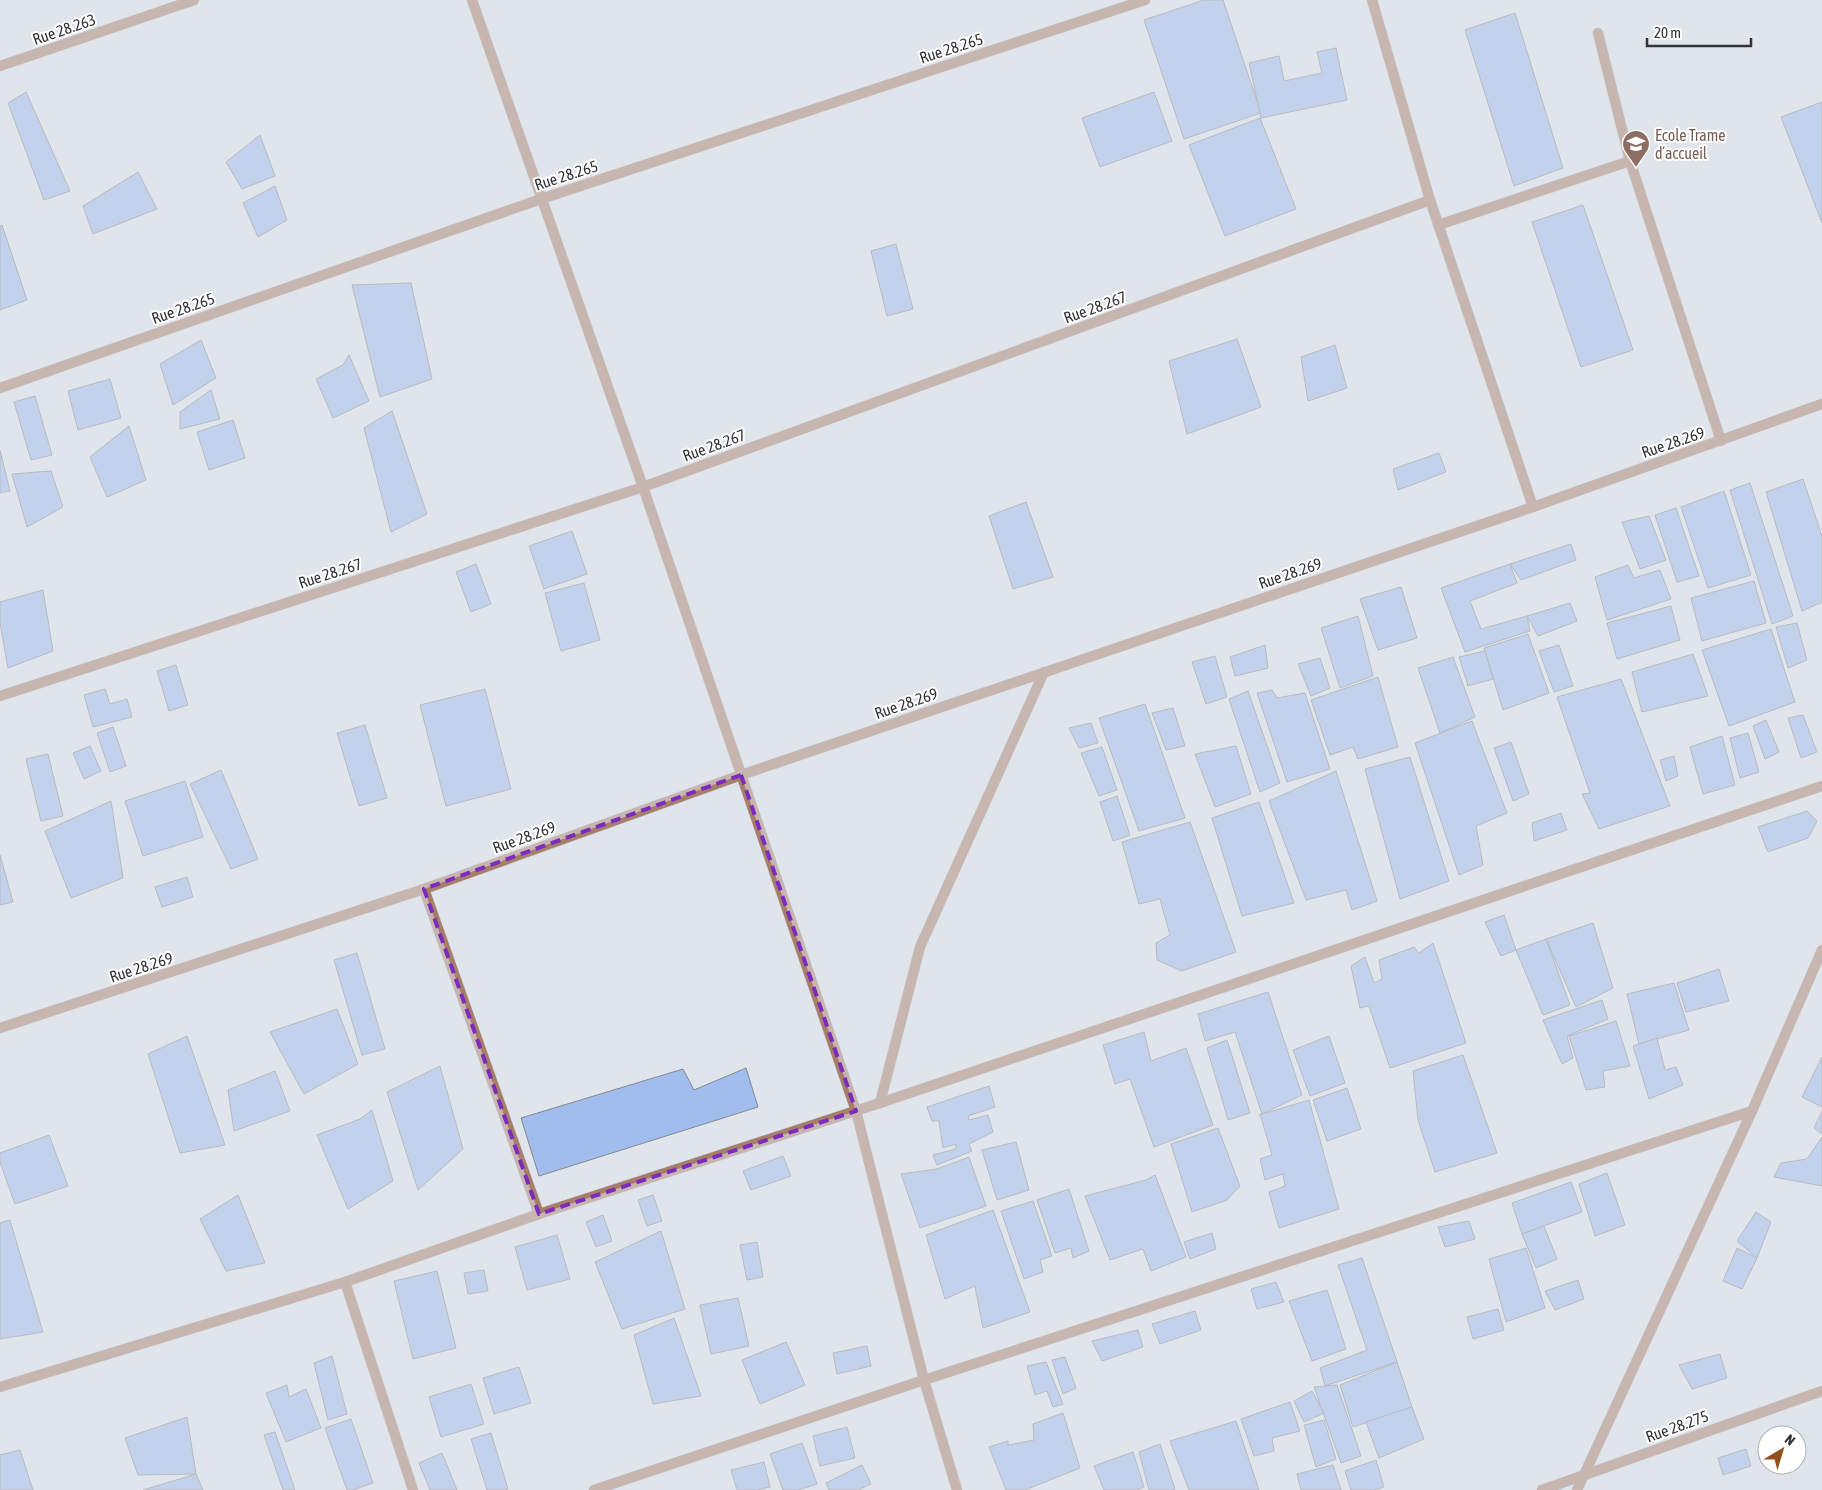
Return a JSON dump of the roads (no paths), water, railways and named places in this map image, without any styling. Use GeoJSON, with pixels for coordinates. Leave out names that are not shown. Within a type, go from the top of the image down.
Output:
{"type":"FeatureCollection","features":[{"type":"Feature","properties":{"kind":"street","name":"Rue 28.263"},"geometry":{"type":"LineString","coordinates":[[0,66],[194,0]]}},
{"type":"Feature","properties":{"kind":"street"},"geometry":{"type":"LineString","coordinates":[[472,0],[643,487],[856,1111],[924,1380],[957,1490]]}},
{"type":"Feature","properties":{"kind":"street","name":"Rue 28.265"},"geometry":{"type":"LineString","coordinates":[[0,388],[541,199],[1145,0]]}},
{"type":"Feature","properties":{"kind":"street"},"geometry":{"type":"LineString","coordinates":[[1372,0],[1430,200],[1533,507]]}},
{"type":"Feature","properties":{"kind":"street"},"geometry":{"type":"LineString","coordinates":[[1598,33],[1630,161],[1721,441]]}},
{"type":"Feature","properties":{"kind":"street"},"geometry":{"type":"LineString","coordinates":[[1438,225],[1630,161]]}},
{"type":"Feature","properties":{"kind":"street","name":"Rue 28.267"},"geometry":{"type":"LineString","coordinates":[[0,696],[643,487],[1430,200]]}},
{"type":"Feature","properties":{"kind":"street","name":"Rue 28.269"},"geometry":{"type":"LineString","coordinates":[[0,1028],[424,889],[741,775],[1533,507],[1822,404]]}},
{"type":"Feature","properties":{"kind":"street"},"geometry":{"type":"LineString","coordinates":[[880,1103],[920,947],[1044,672]]}},
{"type":"Feature","properties":{"kind":"street"},"geometry":{"type":"LineString","coordinates":[[0,1387],[345,1282],[539,1214],[880,1103],[1822,786]]}},
{"type":"Feature","properties":{"kind":"street"},"geometry":{"type":"LineString","coordinates":[[424,889],[539,1214]]}},
{"type":"Feature","properties":{"kind":"street"},"geometry":{"type":"LineString","coordinates":[[1577,1490],[1752,1111],[1822,950]]}},
{"type":"Feature","properties":{"kind":"street"},"geometry":{"type":"LineString","coordinates":[[594,1490],[924,1380],[1752,1111]]}},
{"type":"Feature","properties":{"kind":"street"},"geometry":{"type":"LineString","coordinates":[[345,1282],[413,1490]]}},
{"type":"Feature","properties":{"kind":"street","name":"Rue 28.275"},"geometry":{"type":"LineString","coordinates":[[1542,1490],[1822,1391]]}},
{"type":"Feature","properties":{"kind":"place","name":"Ecole Trame d´accueil"},"geometry":{"type":"Point","coordinates":[1636,168]}}]}
